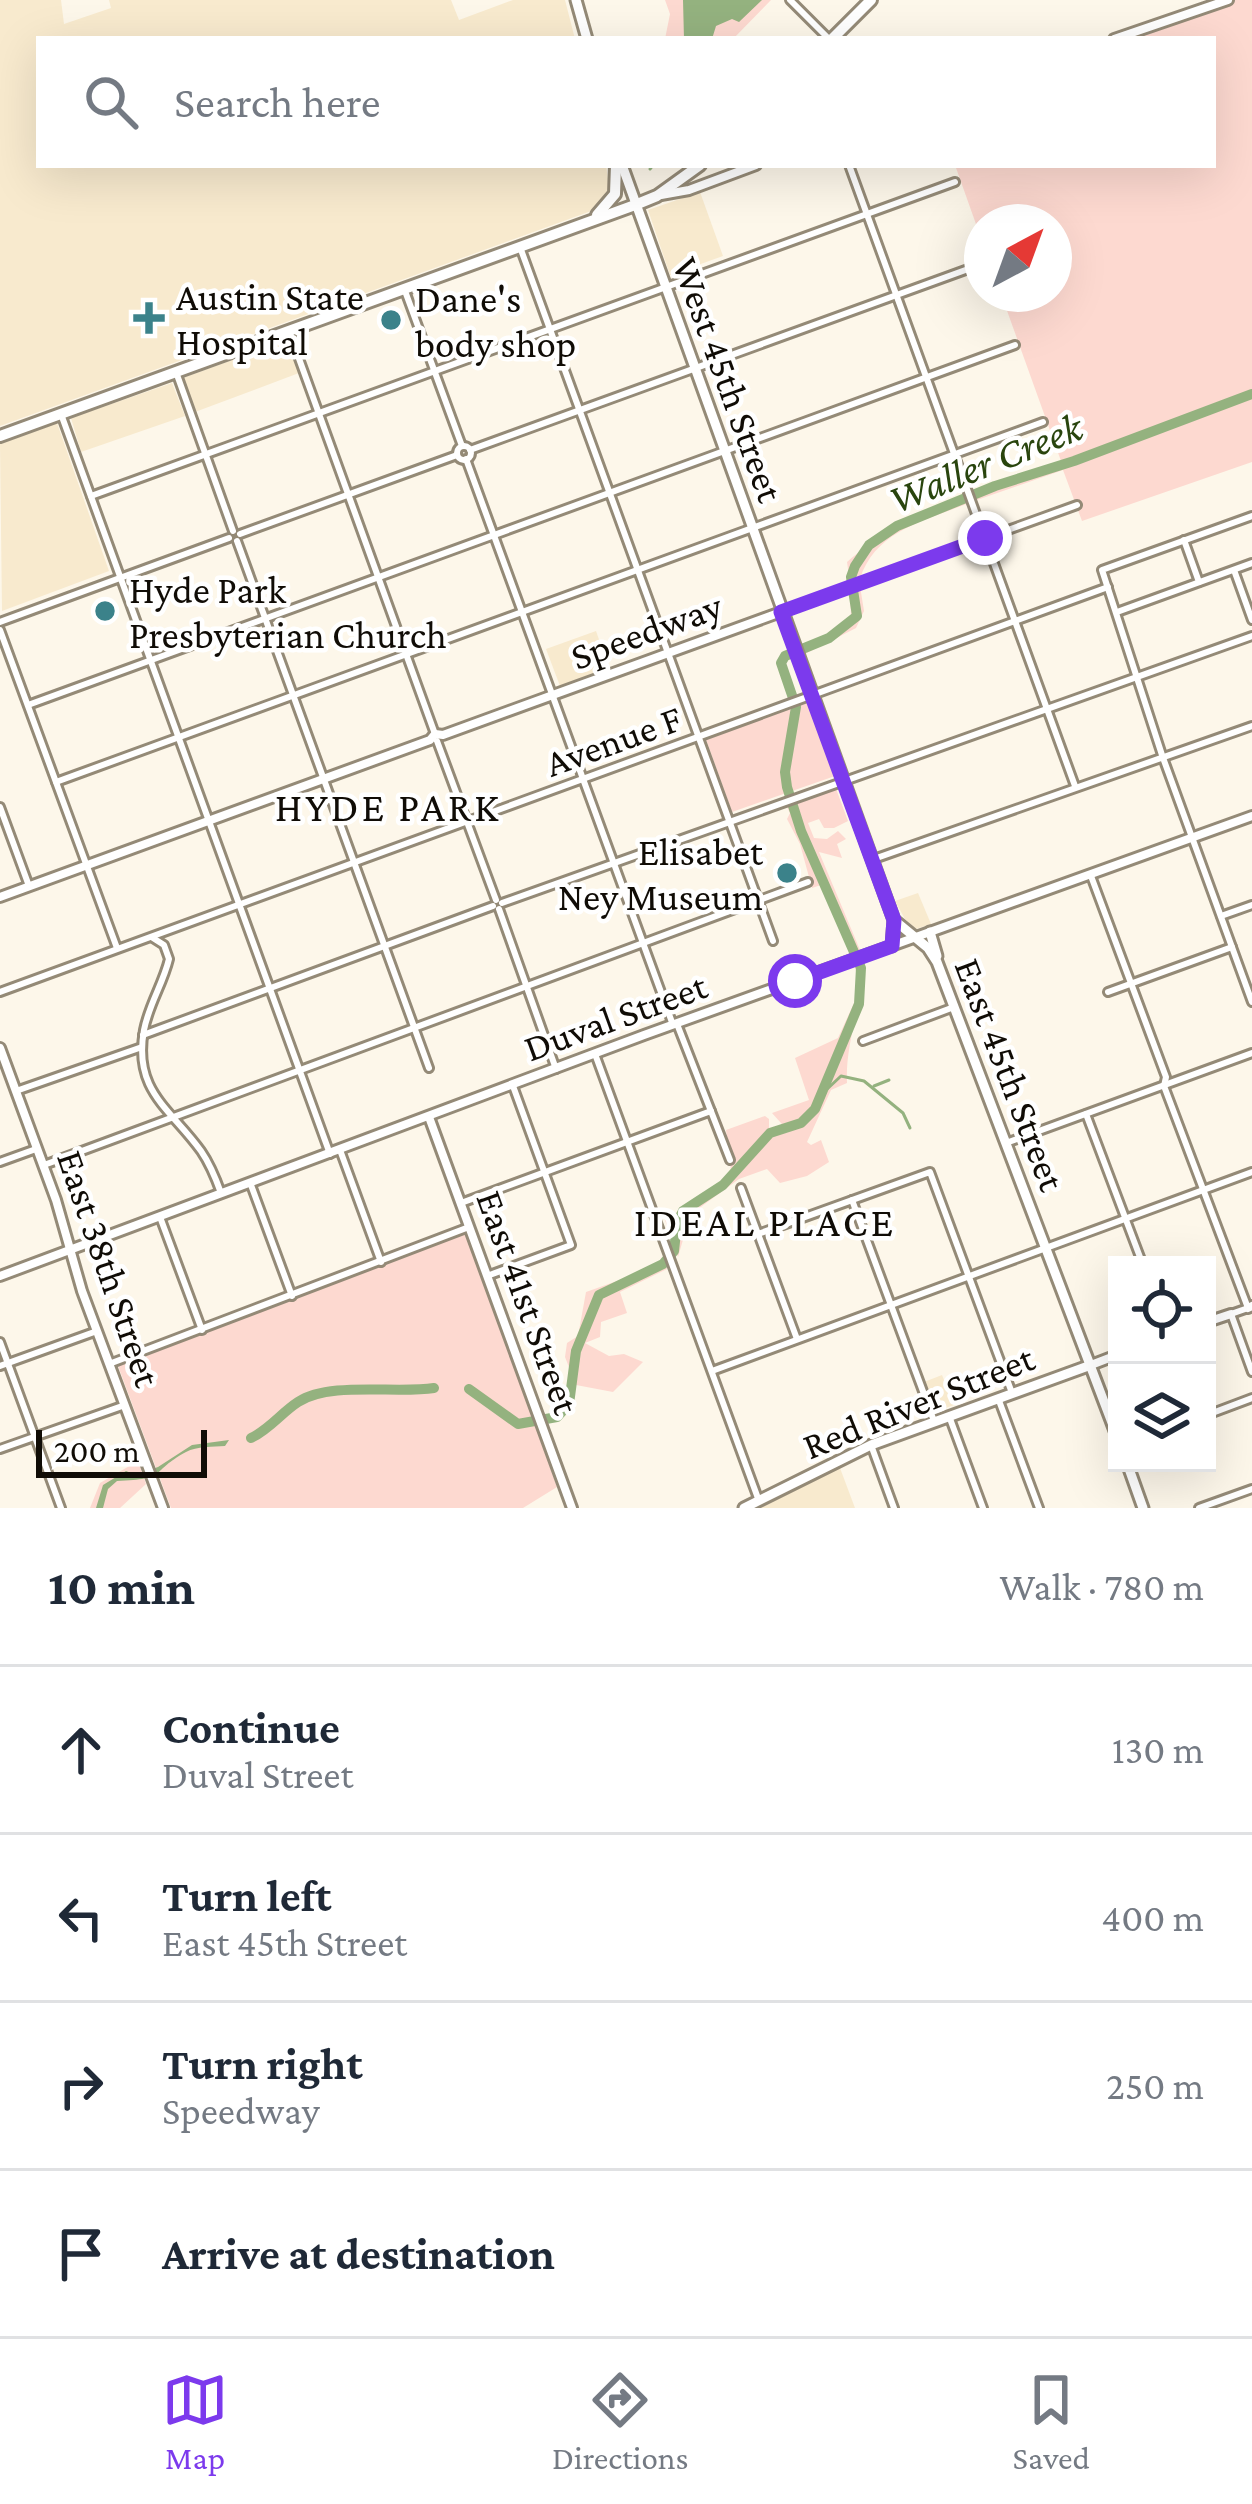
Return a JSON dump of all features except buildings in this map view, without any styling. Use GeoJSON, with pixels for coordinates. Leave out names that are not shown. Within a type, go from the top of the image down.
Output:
{"type":"FeatureCollection","features":[{"type":"Feature","properties":{"kind":"main road"},"geometry":{"type":"LineString","coordinates":[[576,0],[586,36]]}},
{"type":"Feature","properties":{"kind":"main road"},"geometry":{"type":"LineString","coordinates":[[833,36],[871,0]]}},
{"type":"Feature","properties":{"kind":"main road"},"geometry":{"type":"LineString","coordinates":[[589,222],[612,199],[618,168]]}},
{"type":"Feature","properties":{"kind":"main road","name":"West 45th Street"},"geometry":{"type":"LineString","coordinates":[[620,168],[781,612]]}},
{"type":"Feature","properties":{"kind":"main road"},"geometry":{"type":"LineString","coordinates":[[0,436],[635,205],[657,196],[696,168]]}},
{"type":"Feature","properties":{"kind":"main road"},"geometry":{"type":"LineString","coordinates":[[781,612],[894,920],[892,946]]}},
{"type":"Feature","properties":{"kind":"main road","name":"East 45th Street"},"geometry":{"type":"LineString","coordinates":[[894,920],[938,962],[1108,1412]]}},
{"type":"Feature","properties":{"kind":"main road"},"geometry":{"type":"LineString","coordinates":[[930,932],[938,962]]}},
{"type":"Feature","properties":{"kind":"main road","name":"Red River Street"},"geometry":{"type":"LineString","coordinates":[[744,1508],[872,1445],[1090,1365]]}},
{"type":"Feature","properties":{"kind":"main road"},"geometry":{"type":"LineString","coordinates":[[1130,1472],[1144,1508]]}},
{"type":"Feature","properties":{"kind":"street"},"geometry":{"type":"LineString","coordinates":[[790,0],[827,36]]}},
{"type":"Feature","properties":{"kind":"street"},"geometry":{"type":"LineString","coordinates":[[1123,36],[1228,0]]}},
{"type":"Feature","properties":{"kind":"street"},"geometry":{"type":"LineString","coordinates":[[657,196],[689,190],[748,168]]}},
{"type":"Feature","properties":{"kind":"street"},"geometry":{"type":"LineString","coordinates":[[850,168],[1075,787]]}},
{"type":"Feature","properties":{"kind":"street"},"geometry":{"type":"LineString","coordinates":[[91,496],[955,182]]}},
{"type":"Feature","properties":{"kind":"street"},"geometry":{"type":"LineString","coordinates":[[520,247],[773,941]]}},
{"type":"Feature","properties":{"kind":"street"},"geometry":{"type":"LineString","coordinates":[[117,949],[0,626],[964,271]]}},
{"type":"Feature","properties":{"kind":"street"},"geometry":{"type":"LineString","coordinates":[[404,289],[644,945],[730,1160]]}},
{"type":"Feature","properties":{"kind":"street"},"geometry":{"type":"LineString","coordinates":[[288,331],[556,1069]]}},
{"type":"Feature","properties":{"kind":"street"},"geometry":{"type":"LineString","coordinates":[[28,705],[1015,344]]}},
{"type":"Feature","properties":{"kind":"street"},"geometry":{"type":"LineString","coordinates":[[176,372],[429,1068]]}},
{"type":"Feature","properties":{"kind":"street"},"geometry":{"type":"LineString","coordinates":[[61,414],[301,1071],[381,1262]]}},
{"type":"Feature","properties":{"kind":"street"},"geometry":{"type":"LineString","coordinates":[[56,782],[1042,422]]}},
{"type":"Feature","properties":{"kind":"street","name":"Speedway"},"geometry":{"type":"LineString","coordinates":[[0,897],[1077,505]]}},
{"type":"Feature","properties":{"kind":"street"},"geometry":{"type":"LineString","coordinates":[[1252,516],[1102,570],[1162,755],[1252,1002]]}},
{"type":"Feature","properties":{"kind":"street"},"geometry":{"type":"LineString","coordinates":[[1184,540],[1199,582]]}},
{"type":"Feature","properties":{"kind":"street"},"geometry":{"type":"LineString","coordinates":[[1118,612],[1252,563]]}},
{"type":"Feature","properties":{"kind":"street"},"geometry":{"type":"LineString","coordinates":[[1234,570],[1252,620]]}},
{"type":"Feature","properties":{"kind":"street","name":"Avenue F"},"geometry":{"type":"LineString","coordinates":[[0,992],[1108,587]]}},
{"type":"Feature","properties":{"kind":"street"},"geometry":{"type":"LineString","coordinates":[[143,1035],[792,797],[1252,635]]}},
{"type":"Feature","properties":{"kind":"street"},"geometry":{"type":"LineString","coordinates":[[871,860],[1252,726]]}},
{"type":"Feature","properties":{"kind":"street"},"geometry":{"type":"LineString","coordinates":[[0,807],[29,886]]}},
{"type":"Feature","properties":{"kind":"street","name":"Duval Street"},"geometry":{"type":"LineString","coordinates":[[0,1276],[675,1024],[1252,816]]}},
{"type":"Feature","properties":{"kind":"street"},"geometry":{"type":"LineString","coordinates":[[1091,875],[1166,1077],[1164,1086],[1202,1190],[1250,1307],[1216,1319]]}},
{"type":"Feature","properties":{"kind":"street"},"geometry":{"type":"LineString","coordinates":[[44,1165],[808,882]]}},
{"type":"Feature","properties":{"kind":"street"},"geometry":{"type":"LineString","coordinates":[[1221,916],[1252,905]]}},
{"type":"Feature","properties":{"kind":"street"},"geometry":{"type":"LineString","coordinates":[[149,937],[164,945],[170,959],[143,1035],[149,1084],[170,1118],[202,1152],[222,1195]]}},
{"type":"Feature","properties":{"kind":"street"},"geometry":{"type":"LineString","coordinates":[[1108,992],[1232,946]]}},
{"type":"Feature","properties":{"kind":"street"},"geometry":{"type":"LineString","coordinates":[[863,1041],[954,1007]]}},
{"type":"Feature","properties":{"kind":"street"},"geometry":{"type":"LineString","coordinates":[[16,1091],[142,1047]]}},
{"type":"Feature","properties":{"kind":"street","name":"East 38th Street"},"geometry":{"type":"LineString","coordinates":[[0,1048],[163,1508]]}},
{"type":"Feature","properties":{"kind":"street"},"geometry":{"type":"LineString","coordinates":[[1006,1143],[1252,1053]]}},
{"type":"Feature","properties":{"kind":"street"},"geometry":{"type":"LineString","coordinates":[[595,1054],[759,1501]]}},
{"type":"Feature","properties":{"kind":"street"},"geometry":{"type":"LineString","coordinates":[[487,1276],[571,1246],[513,1086]]}},
{"type":"Feature","properties":{"kind":"street"},"geometry":{"type":"LineString","coordinates":[[461,1203],[711,1112]]}},
{"type":"Feature","properties":{"kind":"street"},"geometry":{"type":"LineString","coordinates":[[1086,1114],[1139,1256]]}},
{"type":"Feature","properties":{"kind":"street","name":"East 41st Street"},"geometry":{"type":"LineString","coordinates":[[429,1117],[572,1508]]}},
{"type":"Feature","properties":{"kind":"street"},"geometry":{"type":"LineString","coordinates":[[0,1162],[38,1149]]}},
{"type":"Feature","properties":{"kind":"street"},"geometry":{"type":"LineString","coordinates":[[758,1234],[930,1172],[1012,1393]]}},
{"type":"Feature","properties":{"kind":"street"},"geometry":{"type":"LineString","coordinates":[[712,1371],[1252,1172]]}},
{"type":"Feature","properties":{"kind":"street"},"geometry":{"type":"LineString","coordinates":[[250,1184],[292,1296]]}},
{"type":"Feature","properties":{"kind":"street"},"geometry":{"type":"LineString","coordinates":[[741,1188],[797,1340]]}},
{"type":"Feature","properties":{"kind":"street"},"geometry":{"type":"LineString","coordinates":[[852,1200],[934,1421]]}},
{"type":"Feature","properties":{"kind":"street"},"geometry":{"type":"LineString","coordinates":[[160,1217],[202,1330]]}},
{"type":"Feature","properties":{"kind":"street"},"geometry":{"type":"LineString","coordinates":[[109,1364],[469,1227]]}},
{"type":"Feature","properties":{"kind":"street"},"geometry":{"type":"LineString","coordinates":[[1231,1314],[1252,1372]]}},
{"type":"Feature","properties":{"kind":"street"},"geometry":{"type":"LineString","coordinates":[[4,1365],[97,1331]]}},
{"type":"Feature","properties":{"kind":"street"},"geometry":{"type":"LineString","coordinates":[[0,1342],[4,1365],[61,1508]]}},
{"type":"Feature","properties":{"kind":"street","name":"Red River Street"},"geometry":{"type":"LineString","coordinates":[[1090,1365],[1108,1358]]}},
{"type":"Feature","properties":{"kind":"street"},"geometry":{"type":"LineString","coordinates":[[998,1398],[1039,1508]]}},
{"type":"Feature","properties":{"kind":"street"},"geometry":{"type":"LineString","coordinates":[[1216,1412],[1252,1398]]}},
{"type":"Feature","properties":{"kind":"street"},"geometry":{"type":"LineString","coordinates":[[0,1449],[124,1405]]}},
{"type":"Feature","properties":{"kind":"street"},"geometry":{"type":"LineString","coordinates":[[949,1416],[983,1508]]}},
{"type":"Feature","properties":{"kind":"street"},"geometry":{"type":"LineString","coordinates":[[872,1445],[894,1508]]}},
{"type":"Feature","properties":{"kind":"street"},"geometry":{"type":"LineString","coordinates":[[1199,1508],[1252,1489]]}},
{"type":"Feature","properties":{"kind":"shaded area","name":"Austin State Hospital"},"geometry":{"type":"Polygon","coordinates":[[[0,0],[61,0],[64,24],[111,8],[109,0],[451,0],[459,20],[513,0],[565,0],[574,36],[36,36],[36,168],[606,168],[610,193],[594,210],[0,426],[0,0]]]}},
{"type":"Feature","properties":{"kind":"shaded area"},"geometry":{"type":"Polygon","coordinates":[[[665,0],[771,0],[736,36],[666,36],[670,14],[665,0]]]}},
{"type":"Feature","properties":{"kind":"shaded area"},"geometry":{"type":"Polygon","coordinates":[[[683,0],[762,0],[739,22],[732,19],[716,26],[713,36],[684,36],[683,0]]]}},
{"type":"Feature","properties":{"kind":"shaded area"},"geometry":{"type":"Polygon","coordinates":[[[1228,0],[1252,0],[1252,462],[1082,521],[1063,470],[977,500],[973,491],[1061,461],[1007,312],[1072,312],[1072,204],[969,204],[956,168],[1216,168],[1216,36],[1123,36],[1228,0]]]}},
{"type":"Feature","properties":{"kind":"shaded area"},"geometry":{"type":"Polygon","coordinates":[[[700,192],[723,256],[670,275],[648,210],[700,192]]]}},
{"type":"Feature","properties":{"kind":"shaded area"},"geometry":{"type":"Polygon","coordinates":[[[287,340],[299,373],[195,412],[183,378],[287,340]]]}},
{"type":"Feature","properties":{"kind":"shaded area"},"geometry":{"type":"Polygon","coordinates":[[[172,383],[185,416],[81,452],[71,418],[172,383]]]}},
{"type":"Feature","properties":{"kind":"shaded area"},"geometry":{"type":"Polygon","coordinates":[[[57,423],[109,571],[2,611],[0,444],[57,423]]]}},
{"type":"Feature","properties":{"kind":"shaded area"},"geometry":{"type":"Polygon","coordinates":[[[966,494],[969,503],[890,538],[867,562],[860,579],[850,583],[847,562],[862,550],[903,522],[966,494]]]}},
{"type":"Feature","properties":{"kind":"shaded area"},"geometry":{"type":"Polygon","coordinates":[[[860,586],[864,611],[856,628],[805,654],[801,645],[851,617],[850,590],[860,586]]]}},
{"type":"Feature","properties":{"kind":"shaded area"},"geometry":{"type":"Polygon","coordinates":[[[596,631],[609,668],[560,686],[546,649],[596,631]]]}},
{"type":"Feature","properties":{"kind":"shaded area"},"geometry":{"type":"Polygon","coordinates":[[[807,701],[835,776],[732,812],[705,737],[807,701]]]}},
{"type":"Feature","properties":{"kind":"shaded area"},"geometry":{"type":"Polygon","coordinates":[[[835,786],[848,821],[834,828],[824,828],[819,819],[808,823],[814,838],[827,839],[838,831],[846,839],[837,844],[842,858],[819,852],[860,950],[850,953],[821,885],[812,888],[800,844],[787,819],[786,805],[835,786]]]}},
{"type":"Feature","properties":{"kind":"shaded area"},"geometry":{"type":"Polygon","coordinates":[[[918,893],[931,924],[916,929],[895,901],[918,893]]]}},
{"type":"Feature","properties":{"kind":"shaded area"},"geometry":{"type":"Polygon","coordinates":[[[865,963],[847,1083],[831,1090],[807,1142],[821,1140],[829,1162],[807,1176],[780,1183],[767,1169],[739,1179],[689,1219],[678,1257],[665,1220],[717,1186],[731,1171],[726,1130],[765,1116],[769,1136],[789,1132],[772,1113],[809,1100],[795,1058],[838,1038],[860,990],[855,967],[865,963]]]}},
{"type":"Feature","properties":{"kind":"shaded area"},"geometry":{"type":"Polygon","coordinates":[[[467,1233],[557,1487],[523,1508],[171,1508],[118,1366],[467,1233]]]}},
{"type":"Feature","properties":{"kind":"shaded area"},"geometry":{"type":"Polygon","coordinates":[[[663,1259],[667,1269],[620,1292],[627,1313],[601,1322],[600,1337],[585,1343],[609,1356],[624,1354],[643,1362],[613,1392],[576,1385],[565,1357],[567,1343],[578,1336],[586,1292],[648,1270],[663,1259]]]}},
{"type":"Feature","properties":{"kind":"shaded area"},"geometry":{"type":"Polygon","coordinates":[[[942,1375],[954,1405],[935,1412],[924,1382],[942,1375]]]}},
{"type":"Feature","properties":{"kind":"shaded area"},"geometry":{"type":"Polygon","coordinates":[[[229,1440],[225,1446],[186,1452],[152,1476],[117,1481],[108,1489],[103,1508],[96,1508],[103,1485],[126,1471],[136,1475],[192,1445],[229,1440]]]}},
{"type":"Feature","properties":{"kind":"shaded area"},"geometry":{"type":"Polygon","coordinates":[[[138,1461],[146,1484],[120,1508],[90,1508],[100,1483],[138,1461]]]}},
{"type":"Feature","properties":{"kind":"shaded area"},"geometry":{"type":"Polygon","coordinates":[[[840,1468],[855,1508],[760,1508],[840,1468]]]}},
{"type":"Feature","properties":{"kind":"waterway","name":"Waller Creek"},"geometry":{"type":"LineString","coordinates":[[469,1389],[518,1424],[557,1417],[569,1404],[576,1351],[599,1295],[663,1264],[674,1251],[683,1211],[723,1185],[770,1133],[801,1123],[815,1109],[859,1004],[861,968],[801,831],[787,787],[785,772],[796,707],[781,663],[785,656],[829,638],[857,616],[851,577],[869,545],[897,526],[995,486],[1252,394]]}},
{"type":"Feature","properties":{"kind":"waterway"},"geometry":{"type":"LineString","coordinates":[[824,1092],[841,1076],[864,1081],[903,1113],[910,1128]]}},
{"type":"Feature","properties":{"kind":"waterway"},"geometry":{"type":"LineString","coordinates":[[874,1086],[889,1080]]}},
{"type":"Feature","properties":{"kind":"waterway","name":"Waller Creek"},"geometry":{"type":"LineString","coordinates":[[251,1438],[311,1396],[345,1390],[434,1388]]}},
{"type":"Feature","properties":{"kind":"place","name":"Austin State Hospital"},"geometry":{"type":"Point","coordinates":[149,318]}},
{"type":"Feature","properties":{"kind":"place","name":"Dane's body shop"},"geometry":{"type":"Point","coordinates":[391,320]}},
{"type":"Feature","properties":{"kind":"place","name":"Hyde Park Presbyterian Church"},"geometry":{"type":"Point","coordinates":[105,611]}},
{"type":"Feature","properties":{"kind":"place","name":"Elisabet Ney Museum"},"geometry":{"type":"Point","coordinates":[787,873]}},
{"type":"Feature","properties":{"kind":"district","name":"HYDE PARK"},"geometry":{"type":"Point","coordinates":[388,806]}},
{"type":"Feature","properties":{"kind":"district","name":"IDEAL PLACE"},"geometry":{"type":"Point","coordinates":[765,1221]}},
{"type":"Feature","properties":{"kind":"route"},"geometry":{"type":"LineString","coordinates":[[795,981],[892,946],[896,937],[894,920],[781,612],[985,538]]}}]}
